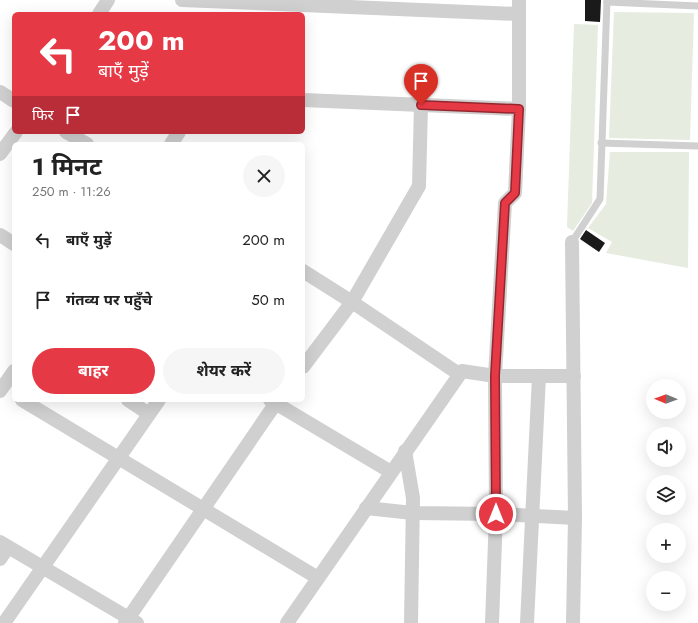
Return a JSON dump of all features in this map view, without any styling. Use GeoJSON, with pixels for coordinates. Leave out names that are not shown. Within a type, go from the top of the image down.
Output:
{"type":"FeatureCollection","features":[{"type":"Feature","properties":{"kind":"street"},"geometry":{"type":"LineString","coordinates":[[100,12],[108,0]]}},
{"type":"Feature","properties":{"kind":"street"},"geometry":{"type":"LineString","coordinates":[[182,0],[264,6],[518,7],[519,109],[515,193],[505,203],[495,376],[496,514],[492,623]]}},
{"type":"Feature","properties":{"kind":"street"},"geometry":{"type":"LineString","coordinates":[[0,92],[12,100]]}},
{"type":"Feature","properties":{"kind":"street"},"geometry":{"type":"LineString","coordinates":[[305,100],[519,109]]}},
{"type":"Feature","properties":{"kind":"street"},"geometry":{"type":"LineString","coordinates":[[305,364],[352,302],[418,186],[421,105]]}},
{"type":"Feature","properties":{"kind":"street"},"geometry":{"type":"LineString","coordinates":[[0,154],[15,134]]}},
{"type":"Feature","properties":{"kind":"street"},"geometry":{"type":"LineString","coordinates":[[70,134],[84,142]]}},
{"type":"Feature","properties":{"kind":"street"},"geometry":{"type":"LineString","coordinates":[[0,235],[12,243]]}},
{"type":"Feature","properties":{"kind":"street"},"geometry":{"type":"LineString","coordinates":[[572,242],[575,518],[573,623]]}},
{"type":"Feature","properties":{"kind":"street"},"geometry":{"type":"LineString","coordinates":[[305,272],[459,374]]}},
{"type":"Feature","properties":{"kind":"street"},"geometry":{"type":"LineString","coordinates":[[287,623],[462,371],[495,376],[574,376]]}},
{"type":"Feature","properties":{"kind":"street"},"geometry":{"type":"LineString","coordinates":[[4,390],[12,375]]}},
{"type":"Feature","properties":{"kind":"street"},"geometry":{"type":"LineString","coordinates":[[527,623],[539,376]]}},
{"type":"Feature","properties":{"kind":"street"},"geometry":{"type":"LineString","coordinates":[[25,402],[318,578]]}},
{"type":"Feature","properties":{"kind":"street"},"geometry":{"type":"LineString","coordinates":[[131,402],[149,414]]}},
{"type":"Feature","properties":{"kind":"street"},"geometry":{"type":"LineString","coordinates":[[4,623],[42,566],[158,402]]}},
{"type":"Feature","properties":{"kind":"street"},"geometry":{"type":"LineString","coordinates":[[0,559],[4,544],[130,621],[274,402]]}},
{"type":"Feature","properties":{"kind":"street"},"geometry":{"type":"LineString","coordinates":[[277,402],[391,472]]}},
{"type":"Feature","properties":{"kind":"street"},"geometry":{"type":"LineString","coordinates":[[405,451],[413,498],[410,623]]}},
{"type":"Feature","properties":{"kind":"street"},"geometry":{"type":"LineString","coordinates":[[366,508],[413,512],[575,518]]}},
{"type":"Feature","properties":{"kind":"lane"},"geometry":{"type":"LineString","coordinates":[[572,242],[600,199],[607,1],[698,6]]}},
{"type":"Feature","properties":{"kind":"lane"},"geometry":{"type":"LineString","coordinates":[[601,143],[698,146]]}},
{"type":"Feature","properties":{"kind":"shaded area"},"geometry":{"type":"Polygon","coordinates":[[[614,12],[694,13],[690,140],[609,138],[614,12]]]}},
{"type":"Feature","properties":{"kind":"shaded area"},"geometry":{"type":"Polygon","coordinates":[[[574,24],[598,25],[592,203],[573,231],[567,227],[574,24]]]}},
{"type":"Feature","properties":{"kind":"shaded area"},"geometry":{"type":"Polygon","coordinates":[[[610,152],[689,152],[688,268],[606,253],[612,242],[588,228],[606,204],[610,152]]]}},
{"type":"Feature","properties":{"kind":"building"},"geometry":{"type":"Polygon","coordinates":[[[585,0],[601,0],[600,22],[585,21],[585,0]]]}},
{"type":"Feature","properties":{"kind":"building"},"geometry":{"type":"Polygon","coordinates":[[[586,230],[605,243],[599,252],[580,239],[586,230]]]}},
{"type":"Feature","properties":{"kind":"route"},"geometry":{"type":"LineString","coordinates":[[421,105],[519,109],[515,193],[505,203],[495,376],[496,514]]}}]}
